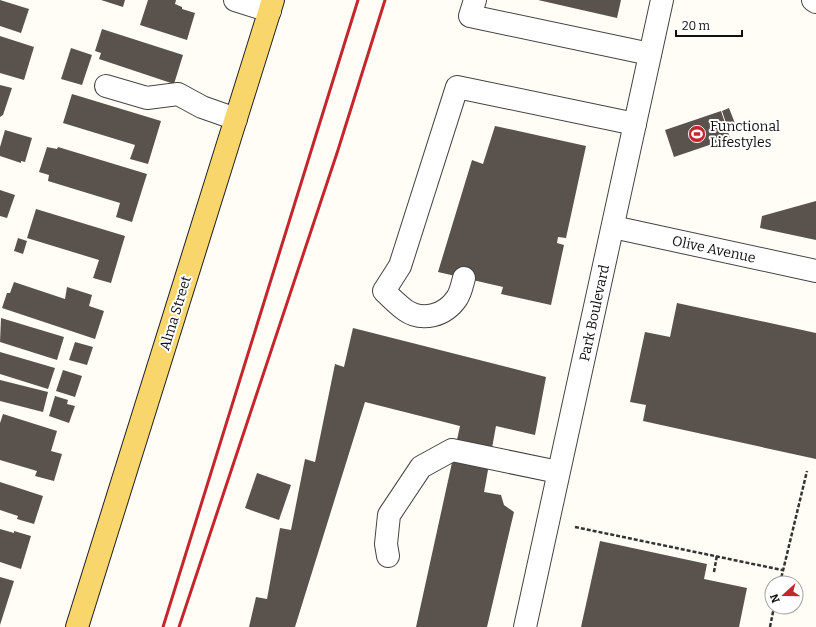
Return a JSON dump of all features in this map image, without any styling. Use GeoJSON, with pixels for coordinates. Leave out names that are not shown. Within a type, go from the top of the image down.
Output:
{"type":"FeatureCollection","features":[{"type":"Feature","properties":{"kind":"main road","name":"Alma Street"},"geometry":{"type":"LineString","coordinates":[[77,627],[271,5]]}},
{"type":"Feature","properties":{"kind":"main road"},"geometry":{"type":"LineString","coordinates":[[86,627],[106,533]]}},
{"type":"Feature","properties":{"kind":"street"},"geometry":{"type":"LineString","coordinates":[[235,0],[271,5]]}},
{"type":"Feature","properties":{"kind":"street"},"geometry":{"type":"LineString","coordinates":[[475,0],[470,16],[650,54]]}},
{"type":"Feature","properties":{"kind":"street","name":"Park Boulevard"},"geometry":{"type":"LineString","coordinates":[[525,627],[662,0]]}},
{"type":"Feature","properties":{"kind":"street"},"geometry":{"type":"LineString","coordinates":[[106,86],[147,98],[178,94],[202,107],[236,119]]}},
{"type":"Feature","properties":{"kind":"street"},"geometry":{"type":"LineString","coordinates":[[464,278],[456,299],[447,309],[434,316],[421,316],[406,310],[384,291],[400,266],[457,87],[635,124]]}},
{"type":"Feature","properties":{"kind":"street","name":"Olive Avenue"},"geometry":{"type":"LineString","coordinates":[[612,227],[816,271]]}},
{"type":"Feature","properties":{"kind":"street"},"geometry":{"type":"LineString","coordinates":[[388,556],[386,544],[389,515],[421,467],[452,450],[558,472]]}},
{"type":"Feature","properties":{"kind":"path"},"geometry":{"type":"LineString","coordinates":[[781,575],[806,471]]}},
{"type":"Feature","properties":{"kind":"path"},"geometry":{"type":"LineString","coordinates":[[574,527],[717,555],[782,570]]}},
{"type":"Feature","properties":{"kind":"path"},"geometry":{"type":"LineString","coordinates":[[714,572],[717,555]]}},
{"type":"Feature","properties":{"kind":"path"},"geometry":{"type":"LineString","coordinates":[[770,627],[772,615]]}},
{"type":"Feature","properties":{"kind":"building"},"geometry":{"type":"Polygon","coordinates":[[[0,0],[29,9],[21,33],[0,26],[0,0]]]}},
{"type":"Feature","properties":{"kind":"building"},"geometry":{"type":"Polygon","coordinates":[[[101,0],[125,0],[123,7],[101,0]]]}},
{"type":"Feature","properties":{"kind":"building"},"geometry":{"type":"Polygon","coordinates":[[[148,0],[176,0],[175,4],[182,7],[182,9],[195,13],[187,40],[140,25],[148,0]]]}},
{"type":"Feature","properties":{"kind":"building"},"geometry":{"type":"Polygon","coordinates":[[[538,0],[621,0],[617,18],[538,0]]]}},
{"type":"Feature","properties":{"kind":"building"},"geometry":{"type":"Polygon","coordinates":[[[102,29],[183,55],[174,84],[99,59],[101,53],[95,51],[102,29]]]}},
{"type":"Feature","properties":{"kind":"building"},"geometry":{"type":"Polygon","coordinates":[[[0,36],[34,47],[24,80],[0,73],[0,36]]]}},
{"type":"Feature","properties":{"kind":"building"},"geometry":{"type":"Polygon","coordinates":[[[71,48],[92,55],[82,85],[61,79],[71,48]]]}},
{"type":"Feature","properties":{"kind":"building"},"geometry":{"type":"Polygon","coordinates":[[[0,85],[12,88],[3,115],[0,117],[0,85]]]}},
{"type":"Feature","properties":{"kind":"building"},"geometry":{"type":"Polygon","coordinates":[[[72,94],[161,121],[148,164],[130,159],[135,145],[63,123],[72,94]]]}},
{"type":"Feature","properties":{"kind":"building"},"geometry":{"type":"Polygon","coordinates":[[[729,108],[736,126],[728,129],[722,111],[729,108]]]}},
{"type":"Feature","properties":{"kind":"building","name":"Functional Lifestyles"},"geometry":{"type":"Polygon","coordinates":[[[721,111],[730,138],[674,157],[665,130],[721,111]]]}},
{"type":"Feature","properties":{"kind":"building"},"geometry":{"type":"Polygon","coordinates":[[[495,126],[586,146],[566,238],[558,237],[557,243],[564,245],[551,305],[501,294],[503,287],[438,272],[472,160],[483,164],[495,126]]]}},
{"type":"Feature","properties":{"kind":"building"},"geometry":{"type":"Polygon","coordinates":[[[5,130],[32,138],[25,162],[21,161],[21,163],[0,156],[0,147],[5,130]]]}},
{"type":"Feature","properties":{"kind":"building"},"geometry":{"type":"Polygon","coordinates":[[[47,147],[57,149],[58,147],[147,174],[132,222],[116,217],[120,203],[48,181],[49,175],[39,172],[47,147]]]}},
{"type":"Feature","properties":{"kind":"building"},"geometry":{"type":"Polygon","coordinates":[[[0,190],[15,195],[7,218],[0,216],[0,190]]]}},
{"type":"Feature","properties":{"kind":"building"},"geometry":{"type":"Polygon","coordinates":[[[816,201],[816,240],[760,228],[762,216],[816,201]]]}},
{"type":"Feature","properties":{"kind":"building"},"geometry":{"type":"Polygon","coordinates":[[[36,209],[125,236],[111,283],[93,278],[99,260],[27,238],[36,209]]]}},
{"type":"Feature","properties":{"kind":"building"},"geometry":{"type":"Polygon","coordinates":[[[18,238],[27,241],[23,254],[14,251],[18,238]]]}},
{"type":"Feature","properties":{"kind":"building"},"geometry":{"type":"Polygon","coordinates":[[[14,282],[65,299],[67,287],[92,295],[89,306],[104,311],[95,339],[2,308],[7,293],[10,293],[14,282]]]}},
{"type":"Feature","properties":{"kind":"building"},"geometry":{"type":"Polygon","coordinates":[[[677,303],[816,333],[816,459],[643,421],[646,405],[630,402],[645,332],[670,337],[677,303]]]}},
{"type":"Feature","properties":{"kind":"building"},"geometry":{"type":"Polygon","coordinates":[[[1,318],[64,337],[57,360],[0,342],[1,318]]]}},
{"type":"Feature","properties":{"kind":"building"},"geometry":{"type":"Polygon","coordinates":[[[353,328],[546,377],[535,435],[496,426],[484,492],[501,495],[504,505],[514,512],[487,627],[416,627],[460,426],[365,402],[295,627],[249,627],[256,597],[267,599],[280,528],[291,530],[305,459],[315,462],[335,364],[344,367],[353,328]]]}},
{"type":"Feature","properties":{"kind":"building"},"geometry":{"type":"Polygon","coordinates":[[[75,342],[93,347],[87,365],[69,360],[75,342]]]}},
{"type":"Feature","properties":{"kind":"building"},"geometry":{"type":"Polygon","coordinates":[[[0,352],[55,368],[48,389],[0,374],[0,352]]]}},
{"type":"Feature","properties":{"kind":"building"},"geometry":{"type":"Polygon","coordinates":[[[63,370],[82,376],[75,397],[56,391],[63,370]]]}},
{"type":"Feature","properties":{"kind":"building"},"geometry":{"type":"Polygon","coordinates":[[[0,380],[48,392],[43,412],[0,401],[0,380]]]}},
{"type":"Feature","properties":{"kind":"building"},"geometry":{"type":"Polygon","coordinates":[[[55,396],[68,400],[67,404],[75,406],[69,423],[49,416],[55,396]]]}},
{"type":"Feature","properties":{"kind":"building"},"geometry":{"type":"Polygon","coordinates":[[[3,414],[57,431],[51,451],[62,454],[54,481],[35,476],[37,471],[0,460],[0,423],[3,414]]]}},
{"type":"Feature","properties":{"kind":"building"},"geometry":{"type":"Polygon","coordinates":[[[257,473],[291,485],[279,520],[245,508],[257,473]]]}},
{"type":"Feature","properties":{"kind":"building"},"geometry":{"type":"Polygon","coordinates":[[[0,482],[43,496],[34,524],[17,519],[18,516],[0,510],[0,482]]]}},
{"type":"Feature","properties":{"kind":"building"},"geometry":{"type":"Polygon","coordinates":[[[0,529],[31,536],[21,569],[0,562],[0,529]]]}},
{"type":"Feature","properties":{"kind":"building"},"geometry":{"type":"Polygon","coordinates":[[[600,541],[707,564],[704,579],[747,588],[739,627],[581,627],[600,541]]]}},
{"type":"Feature","properties":{"kind":"building"},"geometry":{"type":"Polygon","coordinates":[[[0,577],[14,581],[0,625],[0,577]]]}},
{"type":"Feature","properties":{"kind":"railway"},"geometry":{"type":"LineString","coordinates":[[163,627],[358,0]]}},
{"type":"Feature","properties":{"kind":"railway"},"geometry":{"type":"LineString","coordinates":[[179,627],[338,150],[385,0]]}},
{"type":"Feature","properties":{"kind":"place","name":"Functional Lifestyles"},"geometry":{"type":"Point","coordinates":[697,134]}}]}
